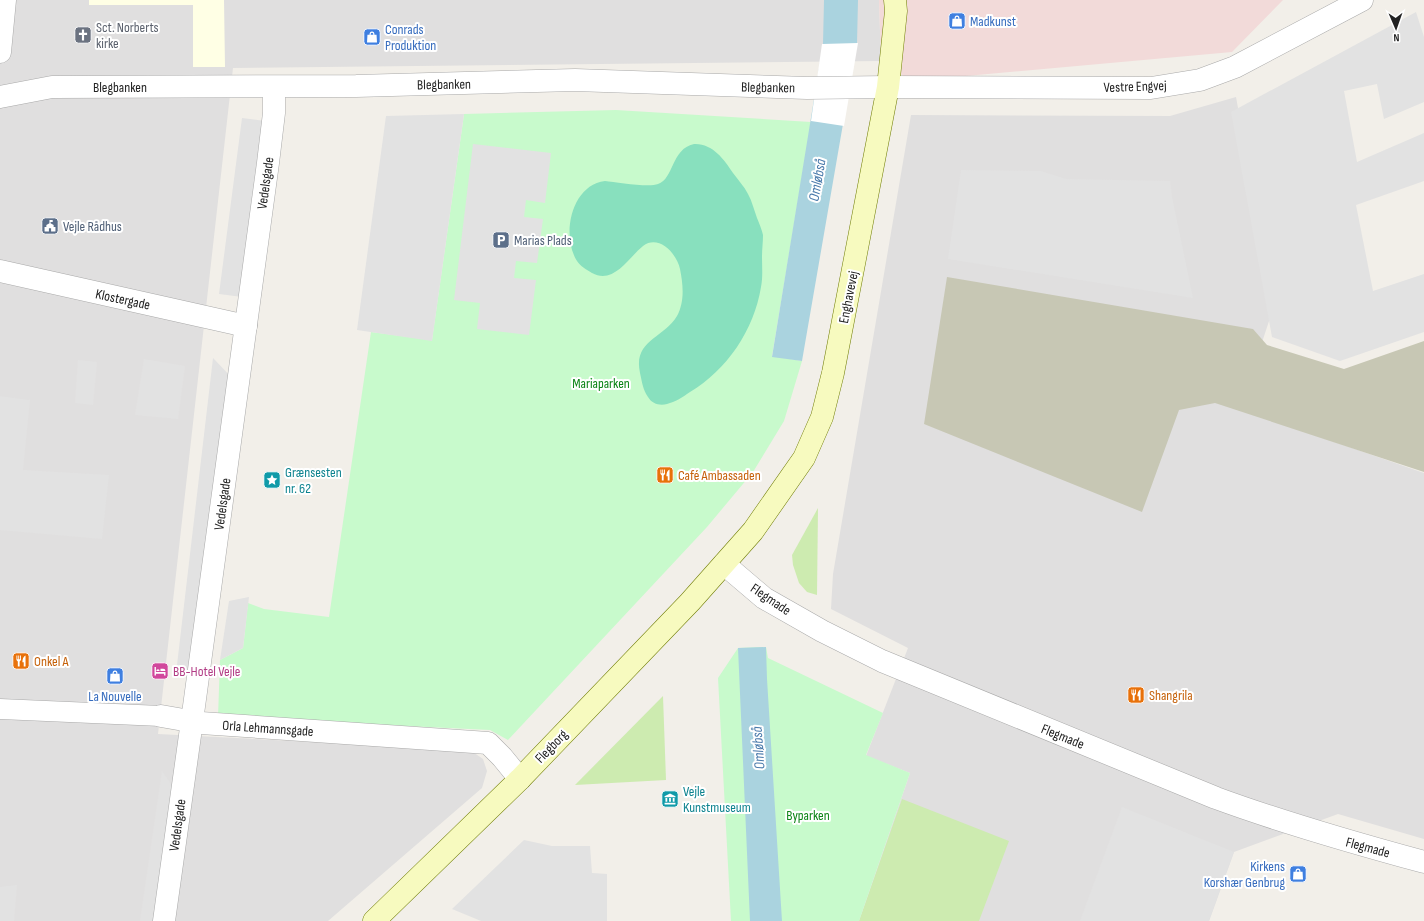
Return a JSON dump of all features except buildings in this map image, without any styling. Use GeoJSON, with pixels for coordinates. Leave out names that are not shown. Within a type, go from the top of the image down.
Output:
{"type":"FeatureCollection","features":[{"type":"Feature","properties":{"kind":"main road","name":"Enghavevej"},"geometry":{"type":"LineString","coordinates":[[724,564],[754,531],[804,458],[822,417],[833,374],[888,87],[896,10],[895,0]]}},
{"type":"Feature","properties":{"kind":"main road","name":"Flegborg"},"geometry":{"type":"LineString","coordinates":[[374,921],[520,779],[690,602],[724,564]]}},
{"type":"Feature","properties":{"kind":"street"},"geometry":{"type":"LineString","coordinates":[[0,52],[5,0]]}},
{"type":"Feature","properties":{"kind":"street","name":"Vestre Engvej"},"geometry":{"type":"LineString","coordinates":[[888,87],[1151,88],[1200,80],[1235,67],[1362,0]]}},
{"type":"Feature","properties":{"kind":"street","name":"Blegbanken"},"geometry":{"type":"LineString","coordinates":[[1,93],[52,87],[356,86],[575,80],[807,88],[888,87]]}},
{"type":"Feature","properties":{"kind":"street","name":"Vedelsgade"},"geometry":{"type":"LineString","coordinates":[[164,921],[246,326],[274,113],[274,87]]}},
{"type":"Feature","properties":{"kind":"street","name":"Klostergade"},"geometry":{"type":"LineString","coordinates":[[0,271],[246,326]]}},
{"type":"Feature","properties":{"kind":"street","name":"Flegmade"},"geometry":{"type":"LineString","coordinates":[[724,564],[764,598],[822,631],[882,661],[1216,798],[1334,838],[1424,862]]}},
{"type":"Feature","properties":{"kind":"street","name":"Orla Lehmannsgade"},"geometry":{"type":"LineString","coordinates":[[0,709],[161,716],[192,721],[488,743],[520,779]]}},
{"type":"Feature","properties":{"kind":"shaded area"},"geometry":{"type":"Polygon","coordinates":[[[0,0],[879,0],[881,61],[233,68],[158,734],[470,750],[483,759],[487,771],[482,788],[328,921],[0,921],[0,0]]]}},
{"type":"Feature","properties":{"kind":"shaded area"},"geometry":{"type":"Polygon","coordinates":[[[89,0],[224,0],[225,67],[193,67],[193,5],[89,5],[89,0]]]}},
{"type":"Feature","properties":{"kind":"shaded area"},"geometry":{"type":"Polygon","coordinates":[[[879,0],[1283,0],[1232,52],[911,81],[881,61],[879,0]]]}},
{"type":"Feature","properties":{"kind":"shaded area"},"geometry":{"type":"Polygon","coordinates":[[[1416,12],[1424,37],[1424,102],[1384,119],[1377,84],[1344,91],[1357,162],[1424,133],[1424,181],[1356,205],[1373,291],[1424,274],[1424,332],[1340,361],[1272,337],[1231,112],[1416,12]]]}},
{"type":"Feature","properties":{"kind":"shaded area"},"geometry":{"type":"Polygon","coordinates":[[[1236,97],[1274,306],[1240,409],[1424,473],[1424,839],[1338,814],[1234,852],[1209,921],[859,921],[910,773],[866,756],[908,648],[831,609],[833,574],[911,115],[1170,116],[1236,97]]]}},
{"type":"Feature","properties":{"kind":"shaded area"},"geometry":{"type":"Polygon","coordinates":[[[464,114],[432,341],[357,330],[386,116],[464,114]]]}},
{"type":"Feature","properties":{"kind":"shaded area"},"geometry":{"type":"Polygon","coordinates":[[[242,118],[280,123],[257,299],[219,294],[242,118]]]}},
{"type":"Feature","properties":{"kind":"shaded area","name":"Marias Plads"},"geometry":{"type":"Polygon","coordinates":[[[473,144],[551,153],[545,203],[526,200],[524,217],[543,219],[537,263],[516,261],[514,278],[536,280],[529,335],[477,329],[480,303],[454,300],[473,144]]]}},
{"type":"Feature","properties":{"kind":"shaded area"},"geometry":{"type":"Polygon","coordinates":[[[961,170],[1041,171],[1066,179],[1170,181],[1193,298],[948,259],[961,170]]]}},
{"type":"Feature","properties":{"kind":"shaded area"},"geometry":{"type":"Polygon","coordinates":[[[947,277],[1253,329],[1267,345],[1344,369],[1424,341],[1424,472],[1215,403],[1179,410],[1142,512],[924,424],[947,277]]]}},
{"type":"Feature","properties":{"kind":"shaded area"},"geometry":{"type":"Polygon","coordinates":[[[213,358],[233,379],[194,677],[177,665],[213,358]]]}},
{"type":"Feature","properties":{"kind":"shaded area"},"geometry":{"type":"Polygon","coordinates":[[[144,359],[185,366],[178,419],[135,415],[144,359]]]}},
{"type":"Feature","properties":{"kind":"shaded area"},"geometry":{"type":"Polygon","coordinates":[[[78,360],[97,362],[93,405],[75,403],[78,360]]]}},
{"type":"Feature","properties":{"kind":"shaded area"},"geometry":{"type":"Polygon","coordinates":[[[0,396],[30,400],[23,470],[109,475],[102,539],[0,530],[0,396]]]}},
{"type":"Feature","properties":{"kind":"shaded area"},"geometry":{"type":"Polygon","coordinates":[[[249,597],[243,648],[220,660],[229,601],[249,597]]]}},
{"type":"Feature","properties":{"kind":"shaded area"},"geometry":{"type":"Polygon","coordinates":[[[162,771],[181,798],[164,921],[140,921],[162,771]]]}},
{"type":"Feature","properties":{"kind":"shaded area"},"geometry":{"type":"Polygon","coordinates":[[[1122,807],[1234,852],[1209,921],[1080,921],[1122,807]]]}},
{"type":"Feature","properties":{"kind":"shaded area"},"geometry":{"type":"Polygon","coordinates":[[[524,840],[552,846],[590,846],[592,873],[607,874],[607,921],[481,921],[452,909],[524,840]]]}},
{"type":"Feature","properties":{"kind":"shaded area"},"geometry":{"type":"Polygon","coordinates":[[[17,885],[14,921],[0,921],[0,887],[17,885]]]}},
{"type":"Feature","properties":{"kind":"green space","name":"Mariaparken"},"geometry":{"type":"Polygon","coordinates":[[[616,110],[811,122],[772,356],[802,361],[784,421],[753,472],[707,527],[508,740],[490,730],[218,717],[220,660],[243,648],[248,603],[264,609],[329,617],[371,332],[432,340],[464,114],[616,110]]]}},
{"type":"Feature","properties":{"kind":"green space"},"geometry":{"type":"Polygon","coordinates":[[[694,144],[706,146],[717,153],[726,162],[745,188],[763,235],[762,283],[752,318],[737,347],[727,360],[716,372],[685,396],[676,401],[659,405],[654,403],[645,392],[639,362],[641,353],[645,347],[671,324],[680,310],[682,287],[678,263],[666,247],[655,242],[649,243],[643,246],[614,273],[600,276],[592,273],[577,261],[572,251],[570,226],[572,213],[577,201],[584,192],[593,185],[605,181],[640,185],[658,184],[667,176],[681,152],[694,144]]]}},
{"type":"Feature","properties":{"kind":"green space"},"geometry":{"type":"Polygon","coordinates":[[[818,508],[817,595],[807,592],[799,583],[793,565],[792,555],[818,508]]]}},
{"type":"Feature","properties":{"kind":"green space","name":"Byparken"},"geometry":{"type":"Polygon","coordinates":[[[766,647],[768,658],[883,713],[866,755],[910,773],[859,921],[731,921],[718,678],[738,648],[766,647]]]}},
{"type":"Feature","properties":{"kind":"green space"},"geometry":{"type":"Polygon","coordinates":[[[663,696],[666,780],[575,785],[663,696]]]}},
{"type":"Feature","properties":{"kind":"green space"},"geometry":{"type":"Polygon","coordinates":[[[902,799],[1009,841],[979,921],[859,921],[902,799]]]}},
{"type":"Feature","properties":{"kind":"water","name":"Omløbså"},"geometry":{"type":"Polygon","coordinates":[[[824,0],[858,0],[857,43],[802,361],[772,357],[823,44],[824,0]]]}},
{"type":"Feature","properties":{"kind":"water","name":"Omløbså"},"geometry":{"type":"Polygon","coordinates":[[[766,647],[782,921],[750,921],[738,648],[766,647]]]}},
{"type":"Feature","properties":{"kind":"pier"},"geometry":{"type":"Polygon","coordinates":[[[858,43],[844,126],[811,121],[822,44],[858,43]]]}},
{"type":"Feature","properties":{"kind":"place","name":"Madkunst"},"geometry":{"type":"Point","coordinates":[957,21]}},
{"type":"Feature","properties":{"kind":"place","name":"Sct. Norberts kirke"},"geometry":{"type":"Point","coordinates":[83,35]}},
{"type":"Feature","properties":{"kind":"place","name":"Conrads Produktion"},"geometry":{"type":"Point","coordinates":[372,37]}},
{"type":"Feature","properties":{"kind":"place","name":"Vejle Rådhus"},"geometry":{"type":"Point","coordinates":[50,226]}},
{"type":"Feature","properties":{"kind":"place","name":"Marias Plads"},"geometry":{"type":"Point","coordinates":[501,240]}},
{"type":"Feature","properties":{"kind":"place","name":"Café Ambassaden"},"geometry":{"type":"Point","coordinates":[665,475]}},
{"type":"Feature","properties":{"kind":"place","name":"Grænsesten nr. 62"},"geometry":{"type":"Point","coordinates":[272,480]}},
{"type":"Feature","properties":{"kind":"place","name":"Onkel A"},"geometry":{"type":"Point","coordinates":[21,661]}},
{"type":"Feature","properties":{"kind":"place","name":"BB-Hotel Vejle"},"geometry":{"type":"Point","coordinates":[160,671]}},
{"type":"Feature","properties":{"kind":"place","name":"La Nouvelle"},"geometry":{"type":"Point","coordinates":[115,676]}},
{"type":"Feature","properties":{"kind":"place","name":"Shangrila"},"geometry":{"type":"Point","coordinates":[1136,695]}},
{"type":"Feature","properties":{"kind":"place","name":"Vejle Kunstmuseum"},"geometry":{"type":"Point","coordinates":[670,799]}},
{"type":"Feature","properties":{"kind":"place","name":"Kirkens Korshær Genbrug"},"geometry":{"type":"Point","coordinates":[1298,874]}}]}
